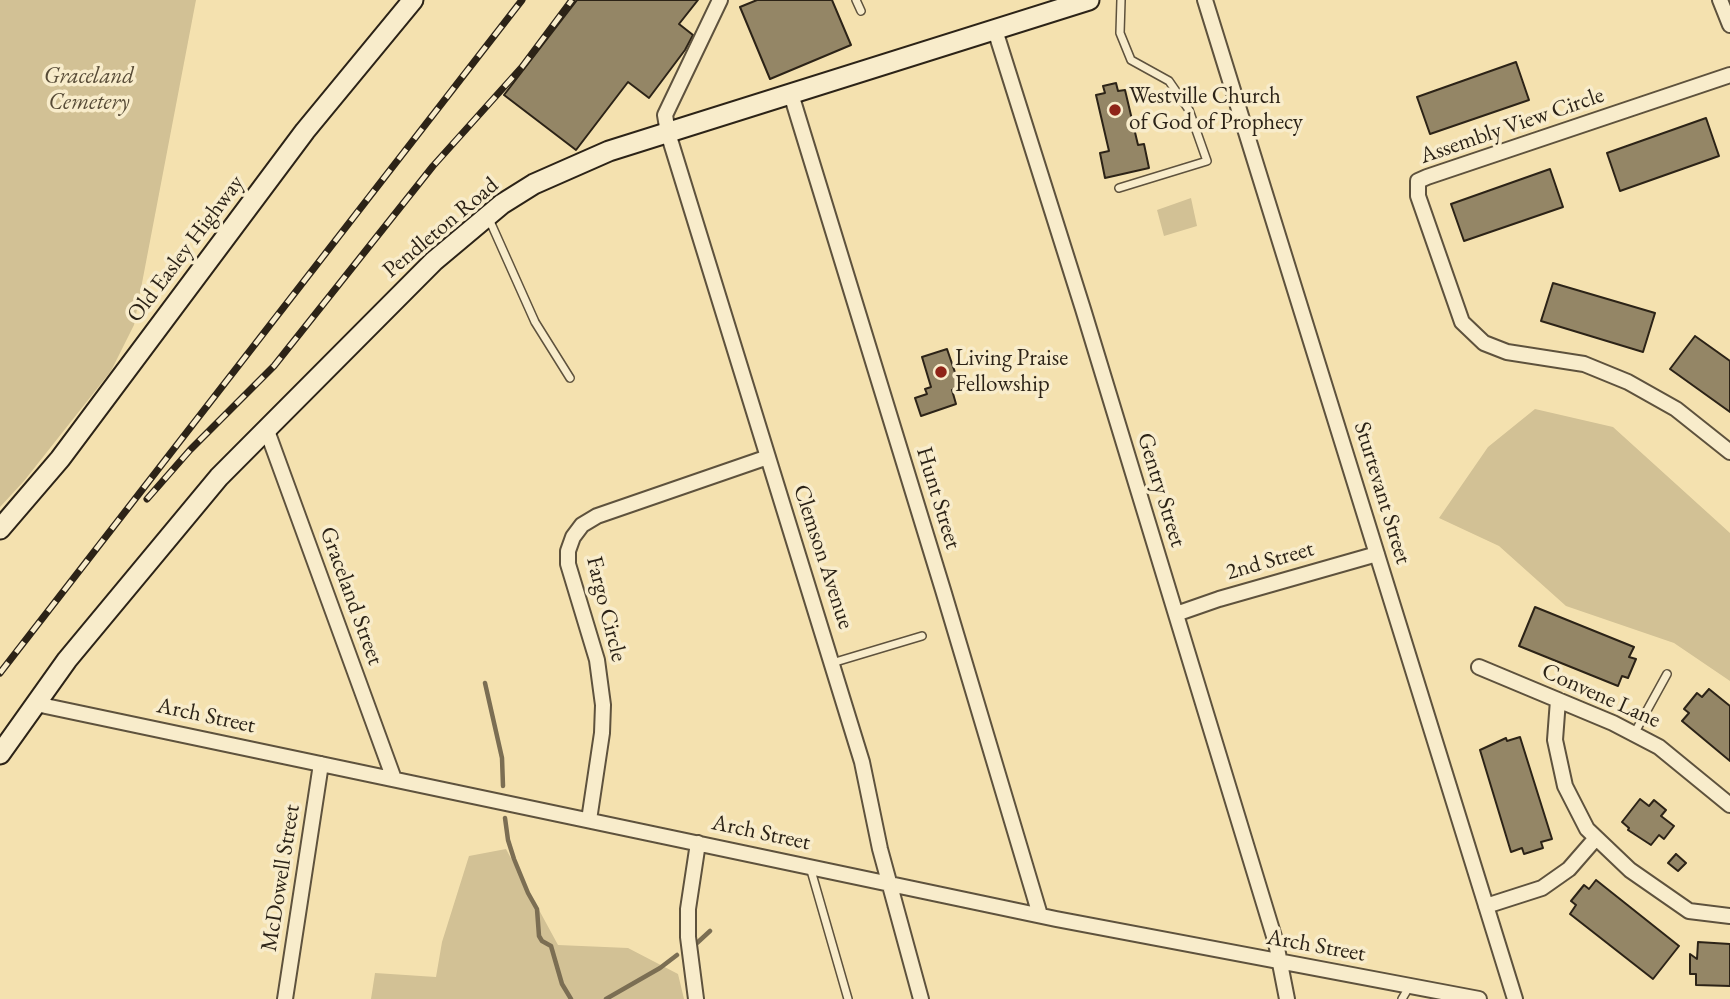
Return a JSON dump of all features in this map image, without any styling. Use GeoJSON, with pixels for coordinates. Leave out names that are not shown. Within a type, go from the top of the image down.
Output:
{"type":"FeatureCollection","features":[{"type":"Feature","properties":{"kind":"street","name":"Old Easley Highway"},"geometry":{"type":"LineString","coordinates":[[0,529],[60,459],[305,131],[414,0]]}},
{"type":"Feature","properties":{"kind":"street"},"geometry":{"type":"LineString","coordinates":[[668,133],[665,115],[720,0]]}},
{"type":"Feature","properties":{"kind":"street","name":"Sturtevant Street"},"geometry":{"type":"LineString","coordinates":[[1205,0],[1515,999]]}},
{"type":"Feature","properties":{"kind":"street"},"geometry":{"type":"LineString","coordinates":[[1720,0],[1730,25]]}},
{"type":"Feature","properties":{"kind":"street","name":"Pendleton Road"},"geometry":{"type":"LineString","coordinates":[[0,754],[67,660],[179,523],[266,428],[434,261],[487,215],[534,184],[610,151],[995,30],[1075,2]]}},
{"type":"Feature","properties":{"kind":"street","name":"Gentry Street"},"geometry":{"type":"LineString","coordinates":[[995,30],[1176,614],[1281,963],[1287,999]]}},
{"type":"Feature","properties":{"kind":"street","name":"Assembly View Circle"},"geometry":{"type":"LineString","coordinates":[[1730,75],[1427,177],[1418,181],[1418,196],[1462,321],[1484,342],[1507,352],[1584,364],[1628,382],[1676,409],[1730,452]]}},
{"type":"Feature","properties":{"kind":"street","name":"Hunt Street"},"geometry":{"type":"LineString","coordinates":[[791,94],[1040,915]]}},
{"type":"Feature","properties":{"kind":"street","name":"Clemson Avenue"},"geometry":{"type":"LineString","coordinates":[[668,133],[862,762],[890,884],[921,999]]}},
{"type":"Feature","properties":{"kind":"street","name":"Graceland Street"},"geometry":{"type":"LineString","coordinates":[[266,428],[394,779]]}},
{"type":"Feature","properties":{"kind":"street","name":"Fargo Circle"},"geometry":{"type":"LineString","coordinates":[[589,820],[602,733],[603,705],[597,660],[568,564],[568,551],[573,537],[582,525],[597,516],[768,457]]}},
{"type":"Feature","properties":{"kind":"street","name":"2nd Street"},"geometry":{"type":"LineString","coordinates":[[1176,614],[1377,554]]}},
{"type":"Feature","properties":{"kind":"street","name":"Convene Lane"},"geometry":{"type":"LineString","coordinates":[[1479,667],[1659,747],[1730,805]]}},
{"type":"Feature","properties":{"kind":"street"},"geometry":{"type":"LineString","coordinates":[[1558,700],[1555,740],[1565,786],[1587,829],[1630,870],[1689,911],[1730,916]]}},
{"type":"Feature","properties":{"kind":"street","name":"Arch Street"},"geometry":{"type":"LineString","coordinates":[[36,704],[890,884],[1281,963],[1406,993],[1479,999]]}},
{"type":"Feature","properties":{"kind":"street","name":"McDowell Street"},"geometry":{"type":"LineString","coordinates":[[285,999],[321,764]]}},
{"type":"Feature","properties":{"kind":"street"},"geometry":{"type":"LineString","coordinates":[[1486,906],[1542,888],[1569,869],[1596,838]]}},
{"type":"Feature","properties":{"kind":"street"},"geometry":{"type":"LineString","coordinates":[[696,999],[688,923],[691,879],[698,843]]}},
{"type":"Feature","properties":{"kind":"lane"},"geometry":{"type":"LineString","coordinates":[[856,0],[860,11]]}},
{"type":"Feature","properties":{"kind":"lane"},"geometry":{"type":"LineString","coordinates":[[1119,188],[1207,161],[1189,110],[1169,80],[1131,60],[1120,33],[1121,0]]}},
{"type":"Feature","properties":{"kind":"lane"},"geometry":{"type":"LineString","coordinates":[[487,215],[535,322],[570,378]]}},
{"type":"Feature","properties":{"kind":"lane"},"geometry":{"type":"LineString","coordinates":[[832,663],[922,636]]}},
{"type":"Feature","properties":{"kind":"lane"},"geometry":{"type":"LineString","coordinates":[[1634,734],[1667,674]]}},
{"type":"Feature","properties":{"kind":"lane"},"geometry":{"type":"LineString","coordinates":[[810,866],[848,999]]}},
{"type":"Feature","properties":{"kind":"green space","name":"Graceland Cemetery"},"geometry":{"type":"Polygon","coordinates":[[[0,0],[196,0],[134,325],[111,371],[24,481],[0,507],[0,0]]]}},
{"type":"Feature","properties":{"kind":"green space"},"geometry":{"type":"Polygon","coordinates":[[[1191,198],[1197,226],[1164,236],[1157,210],[1191,198]]]}},
{"type":"Feature","properties":{"kind":"green space"},"geometry":{"type":"Polygon","coordinates":[[[1535,409],[1613,427],[1730,533],[1730,681],[1674,643],[1566,606],[1499,546],[1439,518],[1488,447],[1535,409]]]}},
{"type":"Feature","properties":{"kind":"green space"},"geometry":{"type":"Polygon","coordinates":[[[506,849],[558,945],[628,948],[678,974],[684,999],[371,999],[375,973],[436,977],[442,942],[469,856],[506,849]]]}},
{"type":"Feature","properties":{"kind":"building"},"geometry":{"type":"Polygon","coordinates":[[[577,0],[698,0],[679,24],[693,35],[649,98],[628,82],[576,150],[504,95],[577,0]]]}},
{"type":"Feature","properties":{"kind":"building"},"geometry":{"type":"Polygon","coordinates":[[[757,0],[832,0],[851,45],[770,79],[740,7],[757,0]]]}},
{"type":"Feature","properties":{"kind":"building"},"geometry":{"type":"Polygon","coordinates":[[[1516,62],[1529,100],[1430,134],[1417,97],[1516,62]]]}},
{"type":"Feature","properties":{"kind":"building"},"geometry":{"type":"Polygon","coordinates":[[[1116,83],[1118,91],[1125,90],[1138,145],[1144,144],[1149,168],[1105,178],[1100,153],[1109,151],[1096,95],[1105,93],[1103,86],[1116,83]]]}},
{"type":"Feature","properties":{"kind":"building"},"geometry":{"type":"Polygon","coordinates":[[[1706,118],[1719,156],[1620,191],[1607,153],[1706,118]]]}},
{"type":"Feature","properties":{"kind":"building"},"geometry":{"type":"Polygon","coordinates":[[[1550,169],[1563,207],[1464,241],[1451,204],[1550,169]]]}},
{"type":"Feature","properties":{"kind":"building"},"geometry":{"type":"Polygon","coordinates":[[[1553,283],[1655,313],[1643,352],[1541,321],[1553,283]]]}},
{"type":"Feature","properties":{"kind":"building"},"geometry":{"type":"Polygon","coordinates":[[[1695,336],[1730,361],[1730,412],[1670,369],[1695,336]]]}},
{"type":"Feature","properties":{"kind":"building","name":"Living Praise Fellowship"},"geometry":{"type":"Polygon","coordinates":[[[947,349],[960,387],[952,390],[956,404],[921,416],[915,398],[927,394],[925,389],[931,387],[922,357],[947,349]]]}},
{"type":"Feature","properties":{"kind":"building"},"geometry":{"type":"Polygon","coordinates":[[[1535,607],[1634,647],[1629,657],[1636,659],[1628,678],[1622,676],[1618,686],[1519,646],[1535,607]]]}},
{"type":"Feature","properties":{"kind":"building"},"geometry":{"type":"Polygon","coordinates":[[[1709,689],[1730,706],[1730,761],[1682,721],[1689,713],[1684,709],[1697,693],[1702,697],[1709,689]]]}},
{"type":"Feature","properties":{"kind":"building"},"geometry":{"type":"Polygon","coordinates":[[[1520,737],[1552,839],[1541,842],[1543,848],[1524,854],[1522,848],[1511,852],[1480,750],[1506,738],[1507,741],[1520,737]]]}},
{"type":"Feature","properties":{"kind":"building"},"geometry":{"type":"Polygon","coordinates":[[[1640,799],[1649,806],[1654,800],[1666,810],[1661,816],[1674,826],[1664,839],[1659,835],[1651,845],[1628,830],[1622,822],[1640,799]]]}},
{"type":"Feature","properties":{"kind":"building"},"geometry":{"type":"Polygon","coordinates":[[[1676,854],[1686,863],[1678,871],[1668,863],[1676,854]]]}},
{"type":"Feature","properties":{"kind":"building"},"geometry":{"type":"Polygon","coordinates":[[[1596,880],[1679,946],[1653,979],[1570,914],[1576,905],[1571,901],[1584,885],[1589,889],[1596,880]]]}},
{"type":"Feature","properties":{"kind":"building"},"geometry":{"type":"Polygon","coordinates":[[[1698,942],[1730,944],[1730,986],[1696,985],[1696,974],[1690,974],[1690,954],[1697,959],[1698,942]]]}},
{"type":"Feature","properties":{"kind":"waterway"},"geometry":{"type":"LineString","coordinates":[[485,683],[502,758],[503,786]]}},
{"type":"Feature","properties":{"kind":"waterway"},"geometry":{"type":"LineString","coordinates":[[505,818],[514,859],[537,909],[539,936],[551,946],[562,984],[571,999]]}},
{"type":"Feature","properties":{"kind":"waterway"},"geometry":{"type":"LineString","coordinates":[[697,943],[710,931]]}},
{"type":"Feature","properties":{"kind":"waterway"},"geometry":{"type":"LineString","coordinates":[[606,999],[677,955]]}},
{"type":"Feature","properties":{"kind":"railway"},"geometry":{"type":"LineString","coordinates":[[0,673],[522,0]]}},
{"type":"Feature","properties":{"kind":"railway"},"geometry":{"type":"LineString","coordinates":[[147,499],[190,450],[274,366],[433,166],[522,67],[572,0]]}},
{"type":"Feature","properties":{"kind":"place","name":"Westville Church of God of Prophecy"},"geometry":{"type":"Point","coordinates":[1115,110]}},
{"type":"Feature","properties":{"kind":"place","name":"Living Praise Fellowship"},"geometry":{"type":"Point","coordinates":[941,372]}}]}
